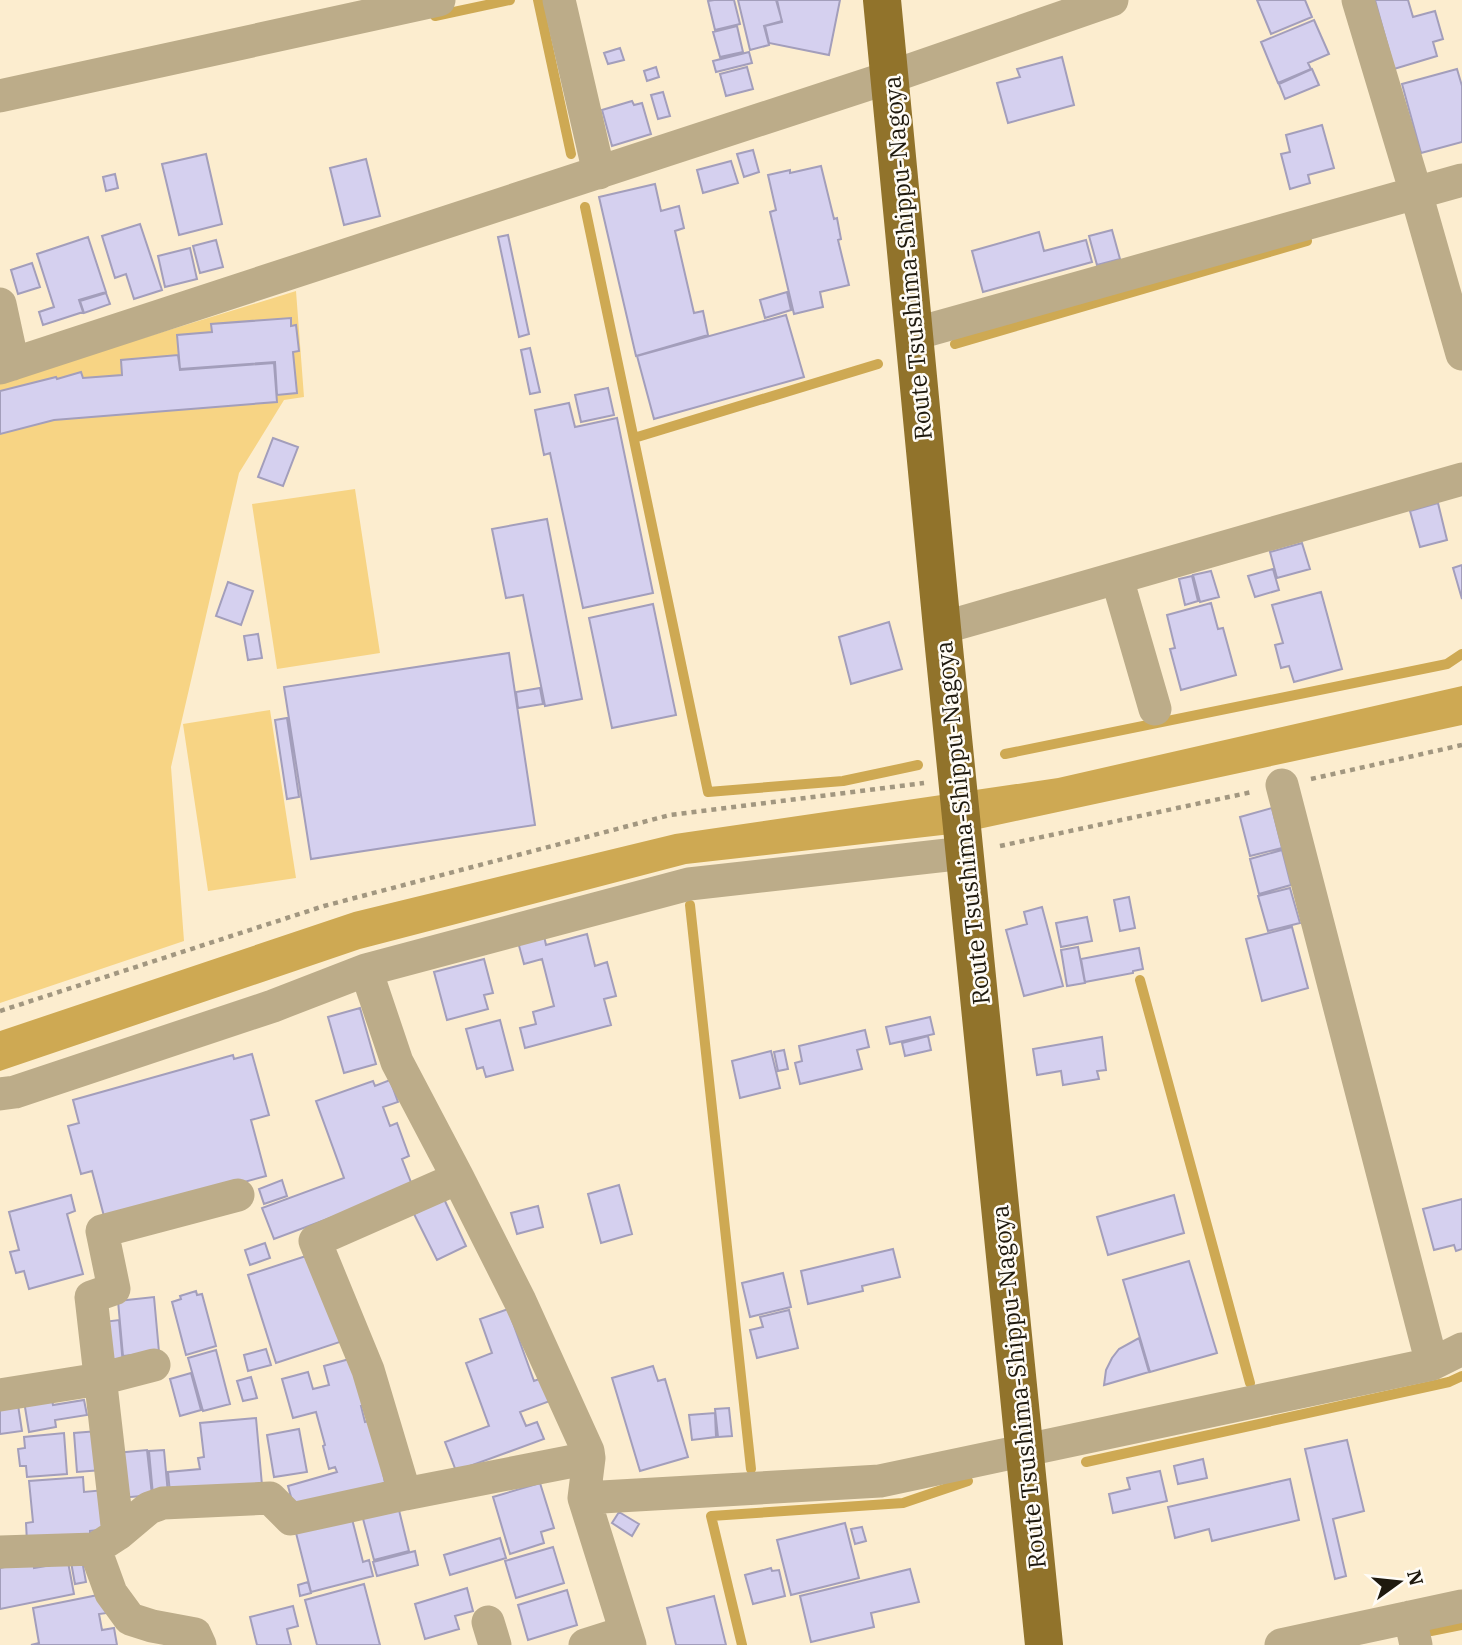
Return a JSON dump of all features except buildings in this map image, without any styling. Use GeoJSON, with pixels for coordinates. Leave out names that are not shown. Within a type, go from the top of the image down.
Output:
{"type":"FeatureCollection","features":[{"type":"Feature","properties":{"kind":"main road","name":"Route Tsushima-Shippu-Nagoya"},"geometry":{"type":"LineString","coordinates":[[883,0],[942,628],[1044,1645]]}},
{"type":"Feature","properties":{"kind":"street"},"geometry":{"type":"LineString","coordinates":[[0,96],[439,0]]}},
{"type":"Feature","properties":{"kind":"street"},"geometry":{"type":"LineString","coordinates":[[559,0],[599,173]]}},
{"type":"Feature","properties":{"kind":"street"},"geometry":{"type":"LineString","coordinates":[[0,304],[7,366],[890,77],[1112,0]]}},
{"type":"Feature","properties":{"kind":"street"},"geometry":{"type":"LineString","coordinates":[[1358,0],[1462,354]]}},
{"type":"Feature","properties":{"kind":"street"},"geometry":{"type":"LineString","coordinates":[[914,334],[1462,180]]}},
{"type":"Feature","properties":{"kind":"street"},"geometry":{"type":"LineString","coordinates":[[942,628],[1462,479]]}},
{"type":"Feature","properties":{"kind":"street"},"geometry":{"type":"LineString","coordinates":[[1117,578],[1155,709]]}},
{"type":"Feature","properties":{"kind":"street"},"geometry":{"type":"LineString","coordinates":[[1282,786],[1432,1364]]}},
{"type":"Feature","properties":{"kind":"street"},"geometry":{"type":"LineString","coordinates":[[0,1094],[15,1092],[273,1006],[366,970],[689,884],[965,849]]}},
{"type":"Feature","properties":{"kind":"street"},"geometry":{"type":"LineString","coordinates":[[366,970],[397,1062],[520,1301],[587,1451],[589,1458],[584,1498],[628,1638],[585,1645]]}},
{"type":"Feature","properties":{"kind":"street"},"geometry":{"type":"LineString","coordinates":[[405,1494],[368,1370],[315,1241],[458,1178]]}},
{"type":"Feature","properties":{"kind":"street"},"geometry":{"type":"LineString","coordinates":[[200,1645],[195,1634],[130,1619],[111,1593],[106,1542],[100,1379],[91,1297],[114,1289],[102,1231],[238,1195]]}},
{"type":"Feature","properties":{"kind":"street"},"geometry":{"type":"LineString","coordinates":[[584,1498],[880,1481],[1432,1364],[1462,1349]]}},
{"type":"Feature","properties":{"kind":"street"},"geometry":{"type":"LineString","coordinates":[[0,1395],[100,1379],[154,1365]]}},
{"type":"Feature","properties":{"kind":"street"},"geometry":{"type":"LineString","coordinates":[[0,1552],[106,1542],[149,1508],[163,1503],[270,1498],[290,1518],[589,1458]]}},
{"type":"Feature","properties":{"kind":"street"},"geometry":{"type":"LineString","coordinates":[[1281,1645],[1413,1631],[1462,1606]]}},
{"type":"Feature","properties":{"kind":"path"},"geometry":{"type":"LineString","coordinates":[[965,849],[1282,786],[1462,745]]}},
{"type":"Feature","properties":{"kind":"path"},"geometry":{"type":"LineString","coordinates":[[0,1011],[324,906],[670,816],[958,781]]}},
{"type":"Feature","properties":{"kind":"shaded area"},"geometry":{"type":"Polygon","coordinates":[[[296,291],[304,397],[284,400],[239,473],[171,767],[184,941],[0,1003],[0,382],[296,291]]]}},
{"type":"Feature","properties":{"kind":"shaded area"},"geometry":{"type":"Polygon","coordinates":[[[355,489],[380,653],[277,669],[252,504],[355,489]]]}},
{"type":"Feature","properties":{"kind":"shaded area"},"geometry":{"type":"Polygon","coordinates":[[[1462,686],[1462,725],[960,833],[686,864],[360,949],[0,1071],[0,1031],[354,912],[675,834],[1058,778],[1462,686]]]}},
{"type":"Feature","properties":{"kind":"shaded area"},"geometry":{"type":"Polygon","coordinates":[[[270,710],[296,878],[208,891],[183,724],[270,710]]]}},
{"type":"Feature","properties":{"kind":"waterway"},"geometry":{"type":"LineString","coordinates":[[435,16],[510,0]]}},
{"type":"Feature","properties":{"kind":"waterway"},"geometry":{"type":"LineString","coordinates":[[538,0],[571,154]]}},
{"type":"Feature","properties":{"kind":"waterway"},"geometry":{"type":"LineString","coordinates":[[585,207],[708,792],[843,781],[918,765]]}},
{"type":"Feature","properties":{"kind":"waterway"},"geometry":{"type":"LineString","coordinates":[[955,344],[1307,241]]}},
{"type":"Feature","properties":{"kind":"waterway"},"geometry":{"type":"LineString","coordinates":[[634,438],[878,364]]}},
{"type":"Feature","properties":{"kind":"waterway"},"geometry":{"type":"LineString","coordinates":[[1005,754],[1447,664],[1462,654]]}},
{"type":"Feature","properties":{"kind":"waterway"},"geometry":{"type":"LineString","coordinates":[[690,905],[751,1469]]}},
{"type":"Feature","properties":{"kind":"waterway"},"geometry":{"type":"LineString","coordinates":[[1140,980],[1250,1383]]}},
{"type":"Feature","properties":{"kind":"waterway"},"geometry":{"type":"LineString","coordinates":[[1086,1462],[1449,1382],[1462,1376]]}},
{"type":"Feature","properties":{"kind":"waterway"},"geometry":{"type":"LineString","coordinates":[[742,1645],[711,1516],[903,1503],[968,1481]]}},
{"type":"Feature","properties":{"kind":"waterway"},"geometry":{"type":"LineString","coordinates":[[1431,1631],[1462,1625]]}}]}
